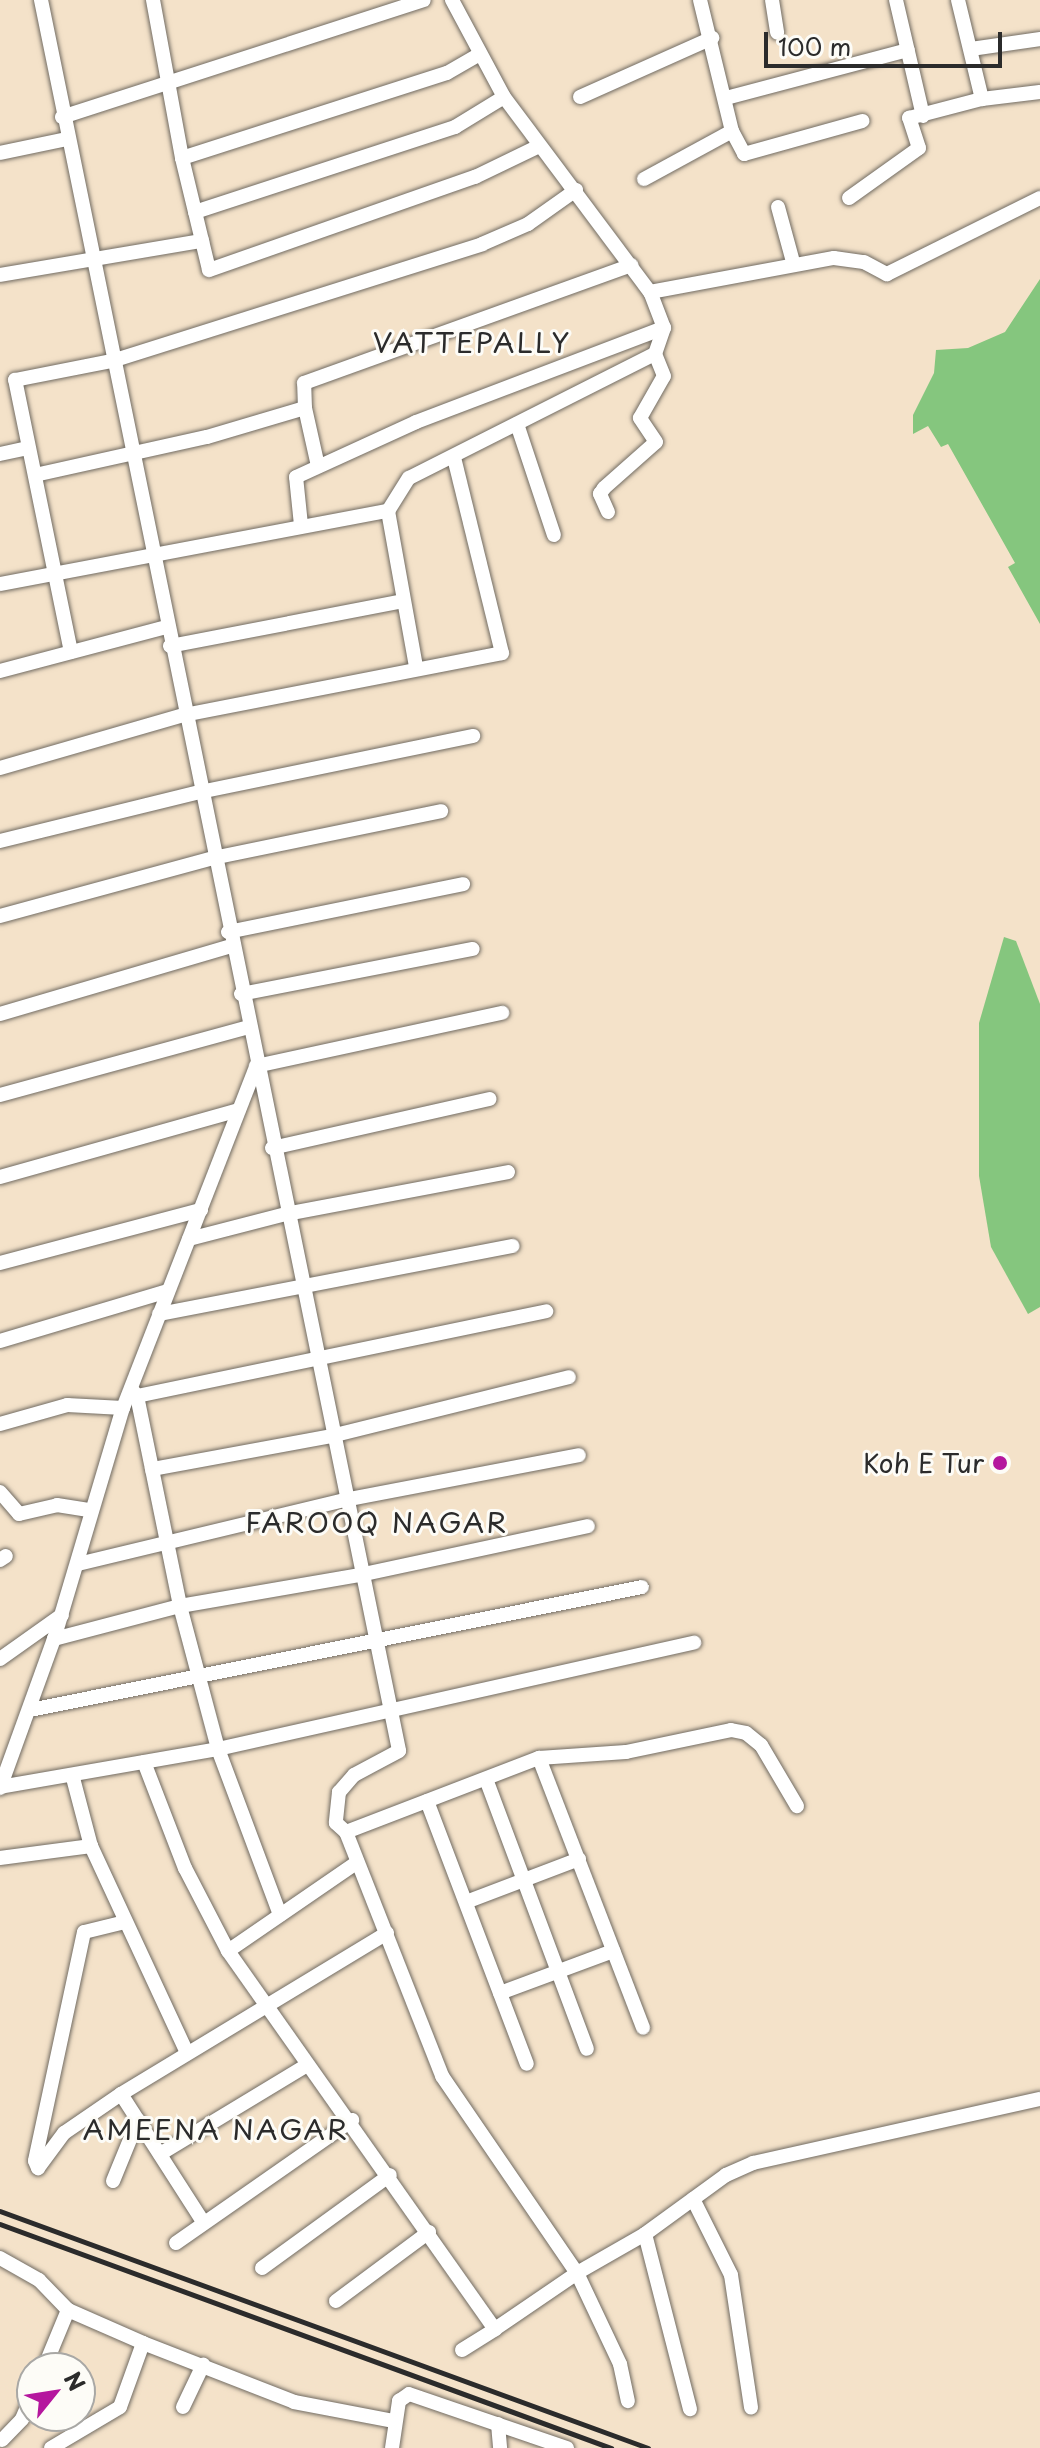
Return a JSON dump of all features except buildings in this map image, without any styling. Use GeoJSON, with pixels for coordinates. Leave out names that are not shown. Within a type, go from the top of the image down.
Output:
{"type":"FeatureCollection","features":[{"type":"Feature","properties":{"kind":"street"},"geometry":{"type":"LineString","coordinates":[[41,0],[62,117],[387,1711],[399,1751],[354,1775],[339,1792],[336,1823],[346,1832],[442,2076],[577,2273],[620,2364],[628,2401]]}},
{"type":"Feature","properties":{"kind":"street"},"geometry":{"type":"LineString","coordinates":[[153,0],[182,158],[209,270],[475,177],[539,146]]}},
{"type":"Feature","properties":{"kind":"street"},"geometry":{"type":"LineString","coordinates":[[62,117],[166,80],[424,0]]}},
{"type":"Feature","properties":{"kind":"street"},"geometry":{"type":"LineString","coordinates":[[452,0],[478,55],[504,97],[650,292],[664,328],[655,354],[664,376],[640,418],[656,442],[604,488],[600,494],[608,512]]}},
{"type":"Feature","properties":{"kind":"street"},"geometry":{"type":"LineString","coordinates":[[700,0],[712,38],[732,131],[744,154],[862,121]]}},
{"type":"Feature","properties":{"kind":"street"},"geometry":{"type":"LineString","coordinates":[[772,0],[777,33]]}},
{"type":"Feature","properties":{"kind":"street"},"geometry":{"type":"LineString","coordinates":[[896,0],[923,116]]}},
{"type":"Feature","properties":{"kind":"street"},"geometry":{"type":"LineString","coordinates":[[958,0],[982,99]]}},
{"type":"Feature","properties":{"kind":"street"},"geometry":{"type":"LineString","coordinates":[[580,97],[712,38]]}},
{"type":"Feature","properties":{"kind":"street"},"geometry":{"type":"LineString","coordinates":[[971,49],[1040,39]]}},
{"type":"Feature","properties":{"kind":"street"},"geometry":{"type":"LineString","coordinates":[[726,98],[908,50]]}},
{"type":"Feature","properties":{"kind":"street"},"geometry":{"type":"LineString","coordinates":[[182,158],[447,73],[478,55]]}},
{"type":"Feature","properties":{"kind":"street"},"geometry":{"type":"LineString","coordinates":[[849,198],[919,148],[909,118],[982,99],[1040,92]]}},
{"type":"Feature","properties":{"kind":"street"},"geometry":{"type":"LineString","coordinates":[[195,212],[455,127],[504,97]]}},
{"type":"Feature","properties":{"kind":"street"},"geometry":{"type":"LineString","coordinates":[[644,179],[732,131]]}},
{"type":"Feature","properties":{"kind":"street"},"geometry":{"type":"LineString","coordinates":[[0,153],[67,139]]}},
{"type":"Feature","properties":{"kind":"street"},"geometry":{"type":"LineString","coordinates":[[71,652],[15,380],[112,361],[482,244],[528,224],[576,190]]}},
{"type":"Feature","properties":{"kind":"street"},"geometry":{"type":"LineString","coordinates":[[650,292],[793,262],[834,258],[864,262],[887,274],[1040,198]]}},
{"type":"Feature","properties":{"kind":"street"},"geometry":{"type":"LineString","coordinates":[[778,207],[793,262]]}},
{"type":"Feature","properties":{"kind":"street"},"geometry":{"type":"LineString","coordinates":[[0,275],[91,257],[202,241]]}},
{"type":"Feature","properties":{"kind":"street"},"geometry":{"type":"LineString","coordinates":[[318,466],[305,408],[304,383],[631,265]]}},
{"type":"Feature","properties":{"kind":"street"},"geometry":{"type":"LineString","coordinates":[[301,525],[296,477],[416,422],[664,328]]}},
{"type":"Feature","properties":{"kind":"street"},"geometry":{"type":"LineString","coordinates":[[416,667],[388,511],[409,478],[655,354]]}},
{"type":"Feature","properties":{"kind":"street"},"geometry":{"type":"LineString","coordinates":[[35,475],[131,454],[305,408]]}},
{"type":"Feature","properties":{"kind":"street"},"geometry":{"type":"LineString","coordinates":[[517,424],[554,535]]}},
{"type":"Feature","properties":{"kind":"street"},"geometry":{"type":"LineString","coordinates":[[0,454],[28,448]]}},
{"type":"Feature","properties":{"kind":"street"},"geometry":{"type":"LineString","coordinates":[[0,768],[184,715],[416,667],[502,653],[454,457]]}},
{"type":"Feature","properties":{"kind":"street"},"geometry":{"type":"LineString","coordinates":[[0,584],[388,511]]}},
{"type":"Feature","properties":{"kind":"street"},"geometry":{"type":"LineString","coordinates":[[170,646],[403,601]]}},
{"type":"Feature","properties":{"kind":"street"},"geometry":{"type":"LineString","coordinates":[[0,671],[166,627]]}},
{"type":"Feature","properties":{"kind":"street"},"geometry":{"type":"LineString","coordinates":[[0,841],[200,792],[473,736]]}},
{"type":"Feature","properties":{"kind":"street"},"geometry":{"type":"LineString","coordinates":[[0,916],[213,858],[441,811]]}},
{"type":"Feature","properties":{"kind":"street"},"geometry":{"type":"LineString","coordinates":[[0,1014],[230,939],[463,884]]}},
{"type":"Feature","properties":{"kind":"street"},"geometry":{"type":"LineString","coordinates":[[241,994],[473,949]]}},
{"type":"Feature","properties":{"kind":"street"},"geometry":{"type":"LineString","coordinates":[[256,1066],[502,1013]]}},
{"type":"Feature","properties":{"kind":"street"},"geometry":{"type":"LineString","coordinates":[[0,1095],[248,1027]]}},
{"type":"Feature","properties":{"kind":"street"},"geometry":{"type":"LineString","coordinates":[[256,1066],[159,1314],[134,1392],[123,1408],[89,1510],[78,1564],[54,1639],[0,1788],[73,1778],[218,1749],[694,1643]]}},
{"type":"Feature","properties":{"kind":"street"},"geometry":{"type":"LineString","coordinates":[[272,1148],[490,1099]]}},
{"type":"Feature","properties":{"kind":"street"},"geometry":{"type":"LineString","coordinates":[[0,1177],[239,1110]]}},
{"type":"Feature","properties":{"kind":"street"},"geometry":{"type":"LineString","coordinates":[[189,1239],[286,1214],[508,1172]]}},
{"type":"Feature","properties":{"kind":"street"},"geometry":{"type":"LineString","coordinates":[[0,1263],[201,1210]]}},
{"type":"Feature","properties":{"kind":"street"},"geometry":{"type":"LineString","coordinates":[[159,1314],[513,1246]]}},
{"type":"Feature","properties":{"kind":"street"},"geometry":{"type":"LineString","coordinates":[[0,1341],[168,1291]]}},
{"type":"Feature","properties":{"kind":"street"},"geometry":{"type":"LineString","coordinates":[[134,1392],[546,1311]]}},
{"type":"Feature","properties":{"kind":"street"},"geometry":{"type":"LineString","coordinates":[[152,1469],[331,1436],[569,1377]]}},
{"type":"Feature","properties":{"kind":"street"},"geometry":{"type":"LineString","coordinates":[[134,1392],[180,1606],[218,1749],[280,1915]]}},
{"type":"Feature","properties":{"kind":"street"},"geometry":{"type":"LineString","coordinates":[[0,1424],[67,1405],[123,1408]]}},
{"type":"Feature","properties":{"kind":"street"},"geometry":{"type":"LineString","coordinates":[[78,1564],[167,1539],[344,1500],[579,1455]]}},
{"type":"Feature","properties":{"kind":"street"},"geometry":{"type":"LineString","coordinates":[[0,1492],[19,1514],[57,1505],[89,1510]]}},
{"type":"Feature","properties":{"kind":"street"},"geometry":{"type":"LineString","coordinates":[[54,1639],[180,1606],[360,1575],[588,1526]]}},
{"type":"Feature","properties":{"kind":"street"},"geometry":{"type":"LineString","coordinates":[[30,1710],[642,1587]]}},
{"type":"Feature","properties":{"kind":"street"},"geometry":{"type":"LineString","coordinates":[[0,1659],[62,1614]]}},
{"type":"Feature","properties":{"kind":"street"},"geometry":{"type":"LineString","coordinates":[[346,1832],[539,1758],[651,1748],[731,1730],[746,1733],[761,1745],[797,1806]]}},
{"type":"Feature","properties":{"kind":"street"},"geometry":{"type":"LineString","coordinates":[[539,1758],[643,2028]]}},
{"type":"Feature","properties":{"kind":"street"},"geometry":{"type":"LineString","coordinates":[[144,1762],[185,1868],[228,1951],[307,2065],[352,2120],[495,2329]]}},
{"type":"Feature","properties":{"kind":"street"},"geometry":{"type":"LineString","coordinates":[[73,1778],[91,1846],[187,2053]]}},
{"type":"Feature","properties":{"kind":"street"},"geometry":{"type":"LineString","coordinates":[[486,1779],[587,2049]]}},
{"type":"Feature","properties":{"kind":"street"},"geometry":{"type":"LineString","coordinates":[[427,1801],[527,2064]]}},
{"type":"Feature","properties":{"kind":"street"},"geometry":{"type":"LineString","coordinates":[[0,1858],[91,1846]]}},
{"type":"Feature","properties":{"kind":"street"},"geometry":{"type":"LineString","coordinates":[[466,1902],[579,1859]]}},
{"type":"Feature","properties":{"kind":"street"},"geometry":{"type":"LineString","coordinates":[[228,1951],[356,1863]]}},
{"type":"Feature","properties":{"kind":"street"},"geometry":{"type":"LineString","coordinates":[[125,1922],[84,1932],[36,2167],[44,2166],[64,2133],[121,2094],[387,1933]]}},
{"type":"Feature","properties":{"kind":"street"},"geometry":{"type":"LineString","coordinates":[[500,1993],[613,1951]]}},
{"type":"Feature","properties":{"kind":"street"},"geometry":{"type":"LineString","coordinates":[[160,2154],[307,2065]]}},
{"type":"Feature","properties":{"kind":"street"},"geometry":{"type":"LineString","coordinates":[[121,2094],[202,2220]]}},
{"type":"Feature","properties":{"kind":"street"},"geometry":{"type":"LineString","coordinates":[[462,2350],[577,2273],[645,2234],[726,2175],[753,2163],[1040,2099]]}},
{"type":"Feature","properties":{"kind":"street"},"geometry":{"type":"LineString","coordinates":[[113,2181],[138,2120]]}},
{"type":"Feature","properties":{"kind":"street"},"geometry":{"type":"LineString","coordinates":[[176,2243],[202,2220],[352,2120]]}},
{"type":"Feature","properties":{"kind":"street"},"geometry":{"type":"LineString","coordinates":[[262,2268],[390,2175]]}},
{"type":"Feature","properties":{"kind":"street"},"geometry":{"type":"LineString","coordinates":[[693,2199],[731,2275],[751,2407]]}},
{"type":"Feature","properties":{"kind":"street"},"geometry":{"type":"LineString","coordinates":[[336,2301],[429,2232]]}},
{"type":"Feature","properties":{"kind":"street"},"geometry":{"type":"LineString","coordinates":[[645,2234],[690,2409]]}},
{"type":"Feature","properties":{"kind":"street"},"geometry":{"type":"LineString","coordinates":[[0,2258],[39,2280],[68,2310],[143,2343],[294,2402],[394,2421]]}},
{"type":"Feature","properties":{"kind":"street"},"geometry":{"type":"LineString","coordinates":[[51,2352],[68,2310]]}},
{"type":"Feature","properties":{"kind":"street"},"geometry":{"type":"LineString","coordinates":[[51,2448],[120,2407],[143,2343]]}},
{"type":"Feature","properties":{"kind":"street"},"geometry":{"type":"LineString","coordinates":[[183,2407],[203,2365]]}},
{"type":"Feature","properties":{"kind":"street"},"geometry":{"type":"LineString","coordinates":[[392,2448],[399,2401],[409,2394],[567,2448]]}},
{"type":"Feature","properties":{"kind":"street"},"geometry":{"type":"LineString","coordinates":[[498,2424],[500,2448]]}},
{"type":"Feature","properties":{"kind":"street"},"geometry":{"type":"LineString","coordinates":[[2,2443],[16,2426]]}},
{"type":"Feature","properties":{"kind":"green space"},"geometry":{"type":"Polygon","coordinates":[[[1040,279],[1040,624],[1008,567],[1015,563],[948,444],[941,447],[928,426],[913,434],[913,415],[934,373],[936,350],[968,348],[1005,332],[1040,279]]]}},
{"type":"Feature","properties":{"kind":"green space"},"geometry":{"type":"Polygon","coordinates":[[[1004,937],[1016,941],[1040,1004],[1040,1307],[1028,1314],[991,1247],[979,1176],[979,1023],[1004,937]]]}},
{"type":"Feature","properties":{"kind":"railway"},"geometry":{"type":"LineString","coordinates":[[0,2211],[648,2448]]}},
{"type":"Feature","properties":{"kind":"railway"},"geometry":{"type":"LineString","coordinates":[[0,2224],[611,2448]]}},
{"type":"Feature","properties":{"kind":"place","name":"Koh E Tur"},"geometry":{"type":"Point","coordinates":[1000,1463]}},
{"type":"Feature","properties":{"kind":"district","name":"VATTEPALLY"},"geometry":{"type":"Point","coordinates":[472,342]}},
{"type":"Feature","properties":{"kind":"district","name":"FAROOQ NAGAR"},"geometry":{"type":"Point","coordinates":[377,1522]}},
{"type":"Feature","properties":{"kind":"district","name":"AMEENA NAGAR"},"geometry":{"type":"Point","coordinates":[216,2129]}}]}
